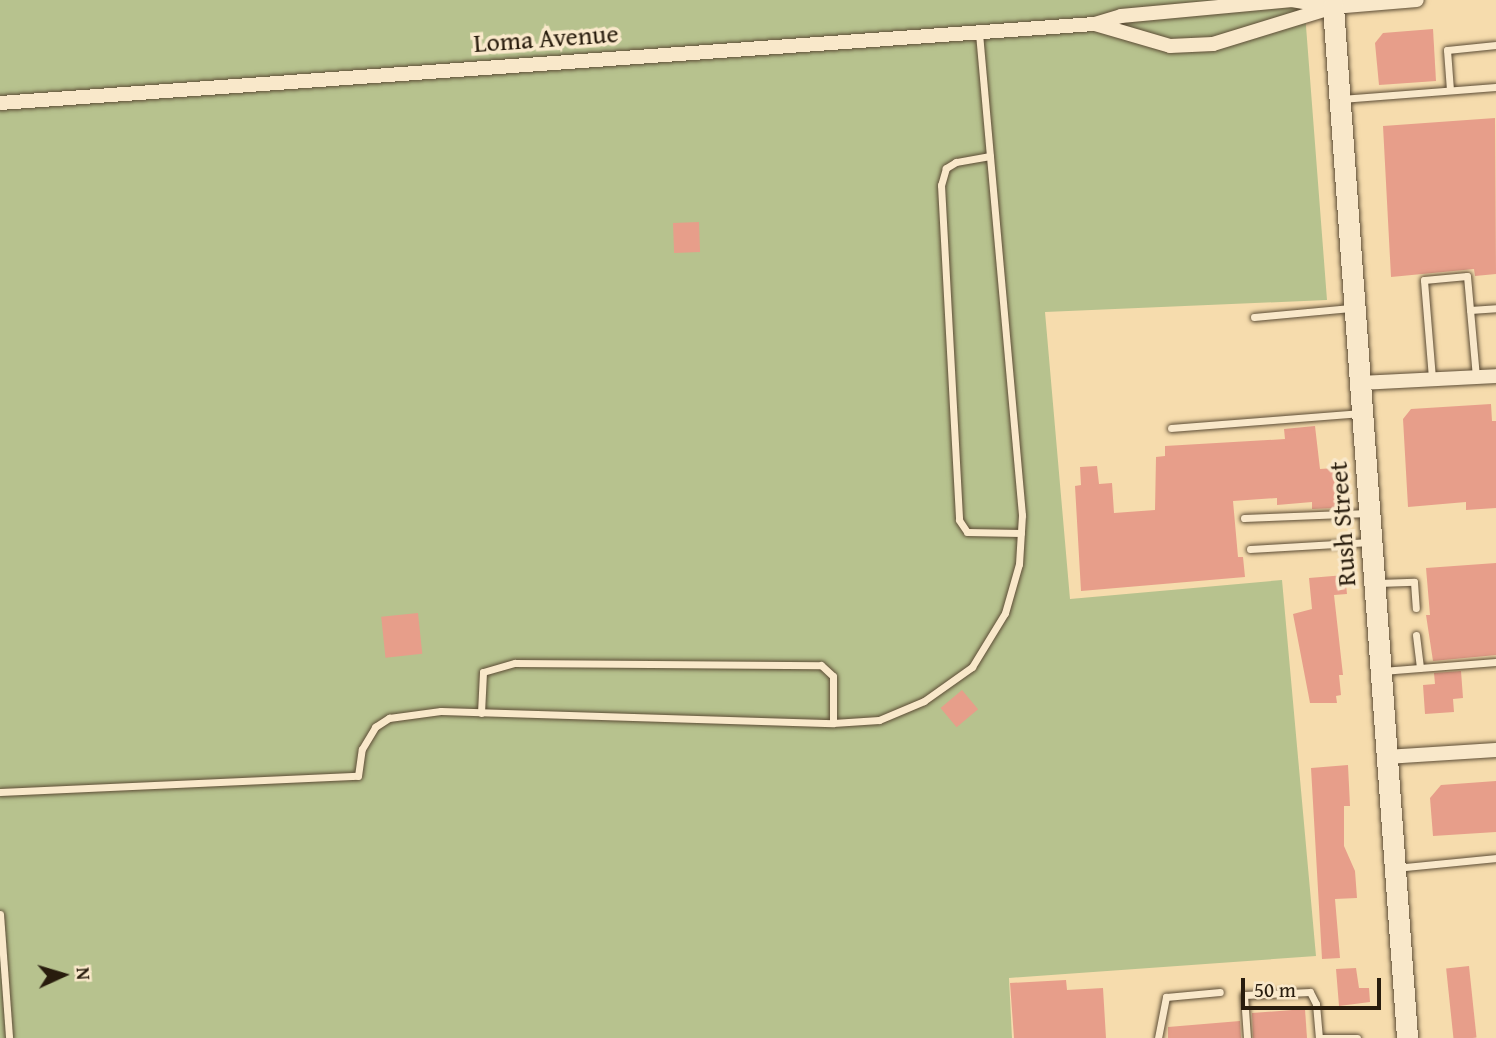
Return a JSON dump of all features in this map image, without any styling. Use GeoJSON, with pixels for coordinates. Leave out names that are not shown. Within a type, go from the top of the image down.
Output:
{"type":"FeatureCollection","features":[{"type":"Feature","properties":{"kind":"street","name":"Loma Avenue"},"geometry":{"type":"LineString","coordinates":[[0,103],[1096,24],[1121,16],[1292,0],[1333,7]]}},
{"type":"Feature","properties":{"kind":"street","name":"Loma Avenue"},"geometry":{"type":"LineString","coordinates":[[1096,24],[1170,46],[1213,44],[1333,7],[1418,0]]}},
{"type":"Feature","properties":{"kind":"street","name":"Rush Street"},"geometry":{"type":"LineString","coordinates":[[1333,7],[1407,1038]]}},
{"type":"Feature","properties":{"kind":"street"},"geometry":{"type":"LineString","coordinates":[[1360,383],[1432,377],[1496,376]]}},
{"type":"Feature","properties":{"kind":"street"},"geometry":{"type":"LineString","coordinates":[[1386,757],[1496,750]]}},
{"type":"Feature","properties":{"kind":"lane"},"geometry":{"type":"LineString","coordinates":[[0,792],[358,776],[362,749],[375,727],[389,718],[441,711],[833,723],[879,720],[924,701],[972,667],[1005,613],[1020,564],[1021,533],[979,31]]}},
{"type":"Feature","properties":{"kind":"lane"},"geometry":{"type":"LineString","coordinates":[[1450,90],[1447,50],[1496,45]]}},
{"type":"Feature","properties":{"kind":"lane"},"geometry":{"type":"LineString","coordinates":[[1340,99],[1496,87]]}},
{"type":"Feature","properties":{"kind":"lane"},"geometry":{"type":"LineString","coordinates":[[990,156],[956,162],[946,168],[941,185],[959,520],[967,532],[1021,533]]}},
{"type":"Feature","properties":{"kind":"lane"},"geometry":{"type":"LineString","coordinates":[[1432,377],[1424,280],[1466,276],[1476,378]]}},
{"type":"Feature","properties":{"kind":"lane"},"geometry":{"type":"LineString","coordinates":[[1254,317],[1355,308]]}},
{"type":"Feature","properties":{"kind":"lane"},"geometry":{"type":"LineString","coordinates":[[1471,310],[1496,308]]}},
{"type":"Feature","properties":{"kind":"lane"},"geometry":{"type":"LineString","coordinates":[[1171,428],[1362,413]]}},
{"type":"Feature","properties":{"kind":"lane"},"geometry":{"type":"LineString","coordinates":[[1244,518],[1369,513]]}},
{"type":"Feature","properties":{"kind":"lane"},"geometry":{"type":"LineString","coordinates":[[1250,550],[1371,541]]}},
{"type":"Feature","properties":{"kind":"lane"},"geometry":{"type":"LineString","coordinates":[[1374,584],[1414,582],[1416,608]]}},
{"type":"Feature","properties":{"kind":"lane"},"geometry":{"type":"LineString","coordinates":[[1416,635],[1420,668]]}},
{"type":"Feature","properties":{"kind":"lane"},"geometry":{"type":"LineString","coordinates":[[1380,671],[1496,662]]}},
{"type":"Feature","properties":{"kind":"lane"},"geometry":{"type":"LineString","coordinates":[[481,713],[483,672],[516,663],[821,665],[833,676],[833,723]]}},
{"type":"Feature","properties":{"kind":"lane"},"geometry":{"type":"LineString","coordinates":[[1395,868],[1496,858]]}},
{"type":"Feature","properties":{"kind":"lane"},"geometry":{"type":"LineString","coordinates":[[0,914],[9,1038]]}},
{"type":"Feature","properties":{"kind":"lane"},"geometry":{"type":"LineString","coordinates":[[1158,1038],[1166,997],[1220,992]]}},
{"type":"Feature","properties":{"kind":"lane"},"geometry":{"type":"LineString","coordinates":[[1247,1038],[1244,995],[1310,992],[1320,1038],[1357,1038]]}},
{"type":"Feature","properties":{"kind":"green space"},"geometry":{"type":"Polygon","coordinates":[[[0,0],[1304,0],[1327,300],[1045,312],[1070,599],[1282,580],[1316,956],[1009,978],[1012,1038],[0,1038],[0,0]]]}},
{"type":"Feature","properties":{"kind":"building"},"geometry":{"type":"Polygon","coordinates":[[[1433,29],[1436,81],[1379,85],[1375,43],[1383,33],[1433,29]]]}},
{"type":"Feature","properties":{"kind":"building"},"geometry":{"type":"Polygon","coordinates":[[[1495,118],[1496,274],[1475,276],[1474,269],[1391,277],[1383,126],[1495,118]]]}},
{"type":"Feature","properties":{"kind":"building"},"geometry":{"type":"Polygon","coordinates":[[[699,222],[700,252],[674,253],[673,223],[699,222]]]}},
{"type":"Feature","properties":{"kind":"building"},"geometry":{"type":"Polygon","coordinates":[[[1491,404],[1492,421],[1496,421],[1496,508],[1466,510],[1466,502],[1408,507],[1403,419],[1411,409],[1491,404]]]}},
{"type":"Feature","properties":{"kind":"building"},"geometry":{"type":"Polygon","coordinates":[[[1315,426],[1320,469],[1334,468],[1336,508],[1312,509],[1312,502],[1277,505],[1277,498],[1233,501],[1238,557],[1243,557],[1245,577],[1081,591],[1075,486],[1081,485],[1080,467],[1097,466],[1099,484],[1112,483],[1114,513],[1155,510],[1156,457],[1165,456],[1165,446],[1285,439],[1284,429],[1315,426]]]}},
{"type":"Feature","properties":{"kind":"building"},"geometry":{"type":"Polygon","coordinates":[[[1496,563],[1496,655],[1433,661],[1426,615],[1430,615],[1426,568],[1496,563]]]}},
{"type":"Feature","properties":{"kind":"building"},"geometry":{"type":"Polygon","coordinates":[[[1345,575],[1347,594],[1334,595],[1343,675],[1339,675],[1341,695],[1336,696],[1337,703],[1310,703],[1293,614],[1312,609],[1309,578],[1345,575]]]}},
{"type":"Feature","properties":{"kind":"building"},"geometry":{"type":"Polygon","coordinates":[[[418,613],[422,654],[385,658],[381,617],[418,613]]]}},
{"type":"Feature","properties":{"kind":"building"},"geometry":{"type":"Polygon","coordinates":[[[1461,671],[1463,698],[1453,699],[1454,712],[1425,714],[1423,685],[1435,684],[1434,673],[1461,671]]]}},
{"type":"Feature","properties":{"kind":"building"},"geometry":{"type":"Polygon","coordinates":[[[962,690],[978,709],[957,727],[941,708],[962,690]]]}},
{"type":"Feature","properties":{"kind":"building"},"geometry":{"type":"Polygon","coordinates":[[[1348,765],[1350,806],[1344,806],[1344,846],[1355,871],[1357,898],[1335,899],[1340,958],[1322,959],[1311,768],[1348,765]]]}},
{"type":"Feature","properties":{"kind":"building"},"geometry":{"type":"Polygon","coordinates":[[[1496,781],[1496,832],[1433,836],[1430,798],[1441,785],[1496,781]]]}},
{"type":"Feature","properties":{"kind":"building"},"geometry":{"type":"Polygon","coordinates":[[[1469,966],[1477,1038],[1453,1038],[1446,968],[1469,966]]]}},
{"type":"Feature","properties":{"kind":"building"},"geometry":{"type":"Polygon","coordinates":[[[1356,968],[1359,988],[1369,988],[1370,1002],[1339,1006],[1336,969],[1356,968]]]}},
{"type":"Feature","properties":{"kind":"building"},"geometry":{"type":"Polygon","coordinates":[[[1066,980],[1067,990],[1103,988],[1106,1038],[1014,1038],[1010,983],[1066,980]]]}},
{"type":"Feature","properties":{"kind":"building"},"geometry":{"type":"Polygon","coordinates":[[[1305,1009],[1307,1038],[1253,1038],[1252,1013],[1305,1009]]]}},
{"type":"Feature","properties":{"kind":"building"},"geometry":{"type":"Polygon","coordinates":[[[1240,1021],[1241,1038],[1168,1038],[1168,1027],[1240,1021]]]}}]}
